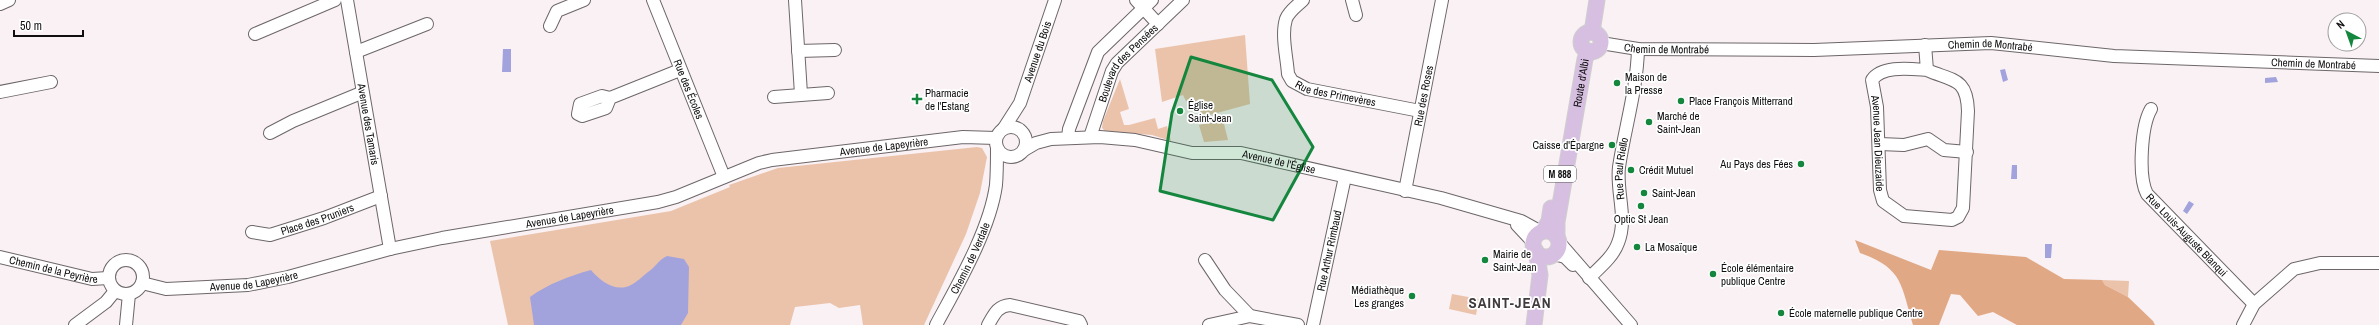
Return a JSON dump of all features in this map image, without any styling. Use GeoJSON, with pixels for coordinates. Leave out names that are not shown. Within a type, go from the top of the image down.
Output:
{"type":"FeatureCollection","features":[{"type":"Feature","properties":{"kind":"main road","name":"Route d'Albi"},"geometry":{"type":"LineString","coordinates":[[1547,243],[1557,222],[1586,57],[1594,42],[1596,0]]}},
{"type":"Feature","properties":{"kind":"main road","name":"Route d'Albi"},"geometry":{"type":"LineString","coordinates":[[1534,325],[1549,221],[1575,116]]}},
{"type":"Feature","properties":{"kind":"street"},"geometry":{"type":"LineString","coordinates":[[0,4],[9,0]]}},
{"type":"Feature","properties":{"kind":"street"},"geometry":{"type":"LineString","coordinates":[[255,34],[335,0]]}},
{"type":"Feature","properties":{"kind":"street","name":"Avenue des Tamaris"},"geometry":{"type":"LineString","coordinates":[[347,0],[361,93],[390,249]]}},
{"type":"Feature","properties":{"kind":"street"},"geometry":{"type":"LineString","coordinates":[[550,26],[558,11],[584,0]]}},
{"type":"Feature","properties":{"kind":"street","name":"Rue des Écoles"},"geometry":{"type":"LineString","coordinates":[[653,0],[724,177]]}},
{"type":"Feature","properties":{"kind":"street"},"geometry":{"type":"LineString","coordinates":[[795,0],[801,94]]}},
{"type":"Feature","properties":{"kind":"street","name":"Avenue du Bois"},"geometry":{"type":"LineString","coordinates":[[1004,128],[1020,103],[1055,0]]}},
{"type":"Feature","properties":{"kind":"street","name":"Boulevard des Pensées"},"geometry":{"type":"LineString","coordinates":[[1090,137],[1112,72],[1118,63],[1183,0]]}},
{"type":"Feature","properties":{"kind":"street","name":"Rue des Primevères"},"geometry":{"type":"LineString","coordinates":[[1303,0],[1286,18],[1284,28],[1288,74],[1292,81],[1307,89],[1420,111]]}},
{"type":"Feature","properties":{"kind":"street"},"geometry":{"type":"LineString","coordinates":[[1352,0],[1356,15]]}},
{"type":"Feature","properties":{"kind":"street","name":"Rue des Roses"},"geometry":{"type":"LineString","coordinates":[[1405,191],[1442,0]]}},
{"type":"Feature","properties":{"kind":"street"},"geometry":{"type":"LineString","coordinates":[[1144,3],[1158,24]]}},
{"type":"Feature","properties":{"kind":"street","name":"Boulevard des Pensées"},"geometry":{"type":"LineString","coordinates":[[1068,138],[1069,129],[1098,52],[1144,3]]}},
{"type":"Feature","properties":{"kind":"street"},"geometry":{"type":"LineString","coordinates":[[356,52],[427,24]]}},
{"type":"Feature","properties":{"kind":"street","name":"Chemin de Montrabé"},"geometry":{"type":"LineString","coordinates":[[1594,42],[1638,49],[1820,50],[1992,43],[2114,56],[2379,66]]}},
{"type":"Feature","properties":{"kind":"street"},"geometry":{"type":"LineString","coordinates":[[1925,46],[1927,70]]}},
{"type":"Feature","properties":{"kind":"street","name":"Rue Paul Riello"},"geometry":{"type":"LineString","coordinates":[[1589,278],[1611,255],[1619,242],[1622,210],[1619,167],[1628,125],[1638,49]]}},
{"type":"Feature","properties":{"kind":"street"},"geometry":{"type":"LineString","coordinates":[[798,52],[835,50]]}},
{"type":"Feature","properties":{"kind":"street"},"geometry":{"type":"LineString","coordinates":[[610,98],[680,70]]}},
{"type":"Feature","properties":{"kind":"street","name":"Avenue Jean Dieuzaide"},"geometry":{"type":"LineString","coordinates":[[1927,70],[1954,79],[1965,91],[1968,111],[1967,152],[1962,212],[1956,219],[1941,220],[1904,216],[1883,201],[1880,190],[1880,144],[1872,80],[1877,75],[1886,71],[1927,70]]}},
{"type":"Feature","properties":{"kind":"street"},"geometry":{"type":"LineString","coordinates":[[0,92],[51,82]]}},
{"type":"Feature","properties":{"kind":"street"},"geometry":{"type":"LineString","coordinates":[[774,97],[828,92]]}},
{"type":"Feature","properties":{"kind":"street"},"geometry":{"type":"LineString","coordinates":[[270,133],[293,121],[361,93]]}},
{"type":"Feature","properties":{"kind":"street","name":"Avenue du Bois"},"geometry":{"type":"LineString","coordinates":[[1020,103],[1022,131]]}},
{"type":"Feature","properties":{"kind":"street","name":"Rue Louis-Auguste Blanqui"},"geometry":{"type":"LineString","coordinates":[[2151,109],[2144,131],[2143,180],[2147,194],[2254,304]]}},
{"type":"Feature","properties":{"kind":"street"},"geometry":{"type":"LineString","coordinates":[[1013,126],[1022,131],[1026,144],[1024,150],[1013,157],[1006,156],[996,143],[1004,128],[1013,126]]}},
{"type":"Feature","properties":{"kind":"street","name":"Avenue de l'Église"},"geometry":{"type":"LineString","coordinates":[[1022,131],[1051,138],[1090,137],[1134,140],[1192,153],[1241,153],[1441,198],[1521,221],[1573,265],[1578,266],[1631,325]]}},
{"type":"Feature","properties":{"kind":"street","name":"Avenue de Lapeyrière"},"geometry":{"type":"LineString","coordinates":[[142,283],[166,289],[248,285],[288,277],[390,249],[501,227],[658,202],[676,197],[759,163],[772,160],[963,138],[996,143]]}},
{"type":"Feature","properties":{"kind":"street","name":"Avenue de l'Église"},"geometry":{"type":"LineString","coordinates":[[1024,150],[1036,143],[1051,138]]}},
{"type":"Feature","properties":{"kind":"street"},"geometry":{"type":"LineString","coordinates":[[1880,144],[1904,145],[1928,139],[1944,150],[1967,152]]}},
{"type":"Feature","properties":{"kind":"street","name":"Chemin de Verdale"},"geometry":{"type":"LineString","coordinates":[[996,143],[996,187]]}},
{"type":"Feature","properties":{"kind":"street","name":"Chemin de Verdale"},"geometry":{"type":"LineString","coordinates":[[936,325],[972,257],[996,187],[1013,157]]}},
{"type":"Feature","properties":{"kind":"street","name":"Rue Arthur Rimbaud"},"geometry":{"type":"LineString","coordinates":[[1313,325],[1345,177]]}},
{"type":"Feature","properties":{"kind":"street","name":"Place des Pruniers"},"geometry":{"type":"LineString","coordinates":[[252,232],[270,235],[288,227],[324,218],[381,196]]}},
{"type":"Feature","properties":{"kind":"street","name":"Chemin de la Peyrière"},"geometry":{"type":"LineString","coordinates":[[0,257],[92,279],[108,278]]}},
{"type":"Feature","properties":{"kind":"street"},"geometry":{"type":"LineString","coordinates":[[129,260],[142,269],[142,283],[137,291],[129,294],[115,291],[108,278],[109,272],[114,264],[129,260]]}},
{"type":"Feature","properties":{"kind":"street"},"geometry":{"type":"LineString","coordinates":[[1205,260],[1225,290],[1250,316]]}},
{"type":"Feature","properties":{"kind":"street"},"geometry":{"type":"LineString","coordinates":[[2243,325],[2254,304],[2288,273],[2300,266],[2328,262],[2379,264]]}},
{"type":"Feature","properties":{"kind":"street"},"geometry":{"type":"LineString","coordinates":[[75,325],[106,302],[115,291]]}},
{"type":"Feature","properties":{"kind":"street"},"geometry":{"type":"LineString","coordinates":[[126,325],[129,294]]}},
{"type":"Feature","properties":{"kind":"street"},"geometry":{"type":"LineString","coordinates":[[988,325],[997,310],[1003,306],[1010,305],[1079,321],[1081,325]]}},
{"type":"Feature","properties":{"kind":"street"},"geometry":{"type":"LineString","coordinates":[[1209,325],[1250,316],[1298,325]]}},
{"type":"Feature","properties":{"kind":"highlighted area"},"geometry":{"type":"Polygon","coordinates":[[[1191,57],[1272,80],[1313,147],[1273,220],[1160,191],[1172,113],[1191,57]]]}},
{"type":"Feature","properties":{"kind":"shaded area"},"geometry":{"type":"Polygon","coordinates":[[[1245,35],[1250,104],[1202,117],[1198,102],[1186,101],[1183,95],[1162,102],[1155,49],[1245,35]]]}},
{"type":"Feature","properties":{"kind":"shaded area"},"geometry":{"type":"Polygon","coordinates":[[[1120,79],[1129,109],[1120,112],[1124,125],[1155,118],[1158,129],[1167,126],[1171,141],[1152,135],[1105,131],[1102,128],[1103,121],[1120,79]]]}},
{"type":"Feature","properties":{"kind":"shaded area"},"geometry":{"type":"Polygon","coordinates":[[[1223,120],[1228,140],[1204,142],[1199,125],[1223,120]]]}},
{"type":"Feature","properties":{"kind":"shaded area"},"geometry":{"type":"Polygon","coordinates":[[[977,147],[982,148],[987,157],[980,193],[966,234],[924,325],[863,325],[860,305],[839,308],[830,303],[795,307],[790,325],[508,325],[490,241],[671,211],[730,187],[729,185],[778,168],[977,147]]]}},
{"type":"Feature","properties":{"kind":"shaded area"},"geometry":{"type":"Polygon","coordinates":[[[1855,240],[1931,270],[1939,250],[2026,257],[2064,279],[2102,280],[2105,285],[2128,297],[2153,321],[2155,325],[2017,325],[1993,312],[1978,316],[1960,295],[1951,294],[1939,325],[1913,325],[1906,299],[1893,272],[1885,265],[1860,253],[1855,240]]]}},
{"type":"Feature","properties":{"kind":"shaded area"},"geometry":{"type":"Polygon","coordinates":[[[2102,280],[2129,281],[2128,297],[2105,285],[2102,280]]]}},
{"type":"Feature","properties":{"kind":"shaded area"},"geometry":{"type":"Polygon","coordinates":[[[1452,294],[1479,299],[1476,315],[1449,309],[1452,294]]]}},
{"type":"Feature","properties":{"kind":"water"},"geometry":{"type":"Polygon","coordinates":[[[503,49],[511,49],[511,72],[502,72],[503,49]]]}},
{"type":"Feature","properties":{"kind":"water"},"geometry":{"type":"Polygon","coordinates":[[[2005,69],[2008,80],[2003,82],[2000,70],[2005,69]]]}},
{"type":"Feature","properties":{"kind":"water"},"geometry":{"type":"Polygon","coordinates":[[[2276,77],[2278,82],[2265,83],[2265,78],[2276,77]]]}},
{"type":"Feature","properties":{"kind":"water"},"geometry":{"type":"Polygon","coordinates":[[[2012,165],[2017,165],[2017,179],[2011,179],[2012,165]]]}},
{"type":"Feature","properties":{"kind":"water"},"geometry":{"type":"Polygon","coordinates":[[[2189,201],[2194,204],[2187,214],[2183,211],[2189,201]]]}},
{"type":"Feature","properties":{"kind":"water"},"geometry":{"type":"Polygon","coordinates":[[[2045,244],[2052,244],[2051,258],[2045,258],[2045,244]]]}},
{"type":"Feature","properties":{"kind":"water"},"geometry":{"type":"Polygon","coordinates":[[[667,256],[684,259],[689,267],[688,313],[681,325],[534,325],[530,297],[551,284],[591,270],[609,285],[620,288],[625,287],[638,281],[661,259],[667,256]]]}},
{"type":"Feature","properties":{"kind":"place","name":"Maison de la Presse"},"geometry":{"type":"Point","coordinates":[1617,83]}},
{"type":"Feature","properties":{"kind":"place","name":"Pharmacie de l'Estang"},"geometry":{"type":"Point","coordinates":[917,99]}},
{"type":"Feature","properties":{"kind":"place","name":"Place François Mitterrand"},"geometry":{"type":"Point","coordinates":[1681,101]}},
{"type":"Feature","properties":{"kind":"place","name":"Église Saint-Jean"},"geometry":{"type":"Point","coordinates":[1180,111]}},
{"type":"Feature","properties":{"kind":"place","name":"Marché de Saint-Jean"},"geometry":{"type":"Point","coordinates":[1649,122]}},
{"type":"Feature","properties":{"kind":"place","name":"Caisse d'Épargne"},"geometry":{"type":"Point","coordinates":[1612,145]}},
{"type":"Feature","properties":{"kind":"place","name":"Au Pays des Fées"},"geometry":{"type":"Point","coordinates":[1801,164]}},
{"type":"Feature","properties":{"kind":"place","name":"Crédit Mutuel"},"geometry":{"type":"Point","coordinates":[1631,170]}},
{"type":"Feature","properties":{"kind":"place","name":"Saint-Jean"},"geometry":{"type":"Point","coordinates":[1644,193]}},
{"type":"Feature","properties":{"kind":"place","name":"Optic St Jean"},"geometry":{"type":"Point","coordinates":[1641,206]}},
{"type":"Feature","properties":{"kind":"place","name":"La Mosaïque"},"geometry":{"type":"Point","coordinates":[1637,247]}},
{"type":"Feature","properties":{"kind":"place","name":"Mairie de Saint-Jean"},"geometry":{"type":"Point","coordinates":[1485,260]}},
{"type":"Feature","properties":{"kind":"place","name":"École élémentaire publique Centre"},"geometry":{"type":"Point","coordinates":[1713,274]}},
{"type":"Feature","properties":{"kind":"place","name":"Médiathèque Les granges"},"geometry":{"type":"Point","coordinates":[1412,296]}},
{"type":"Feature","properties":{"kind":"place","name":"École maternelle publique Centre"},"geometry":{"type":"Point","coordinates":[1781,313]}},
{"type":"Feature","properties":{"kind":"district","name":"SAINT-JEAN"},"geometry":{"type":"Point","coordinates":[1510,303]}}]}
